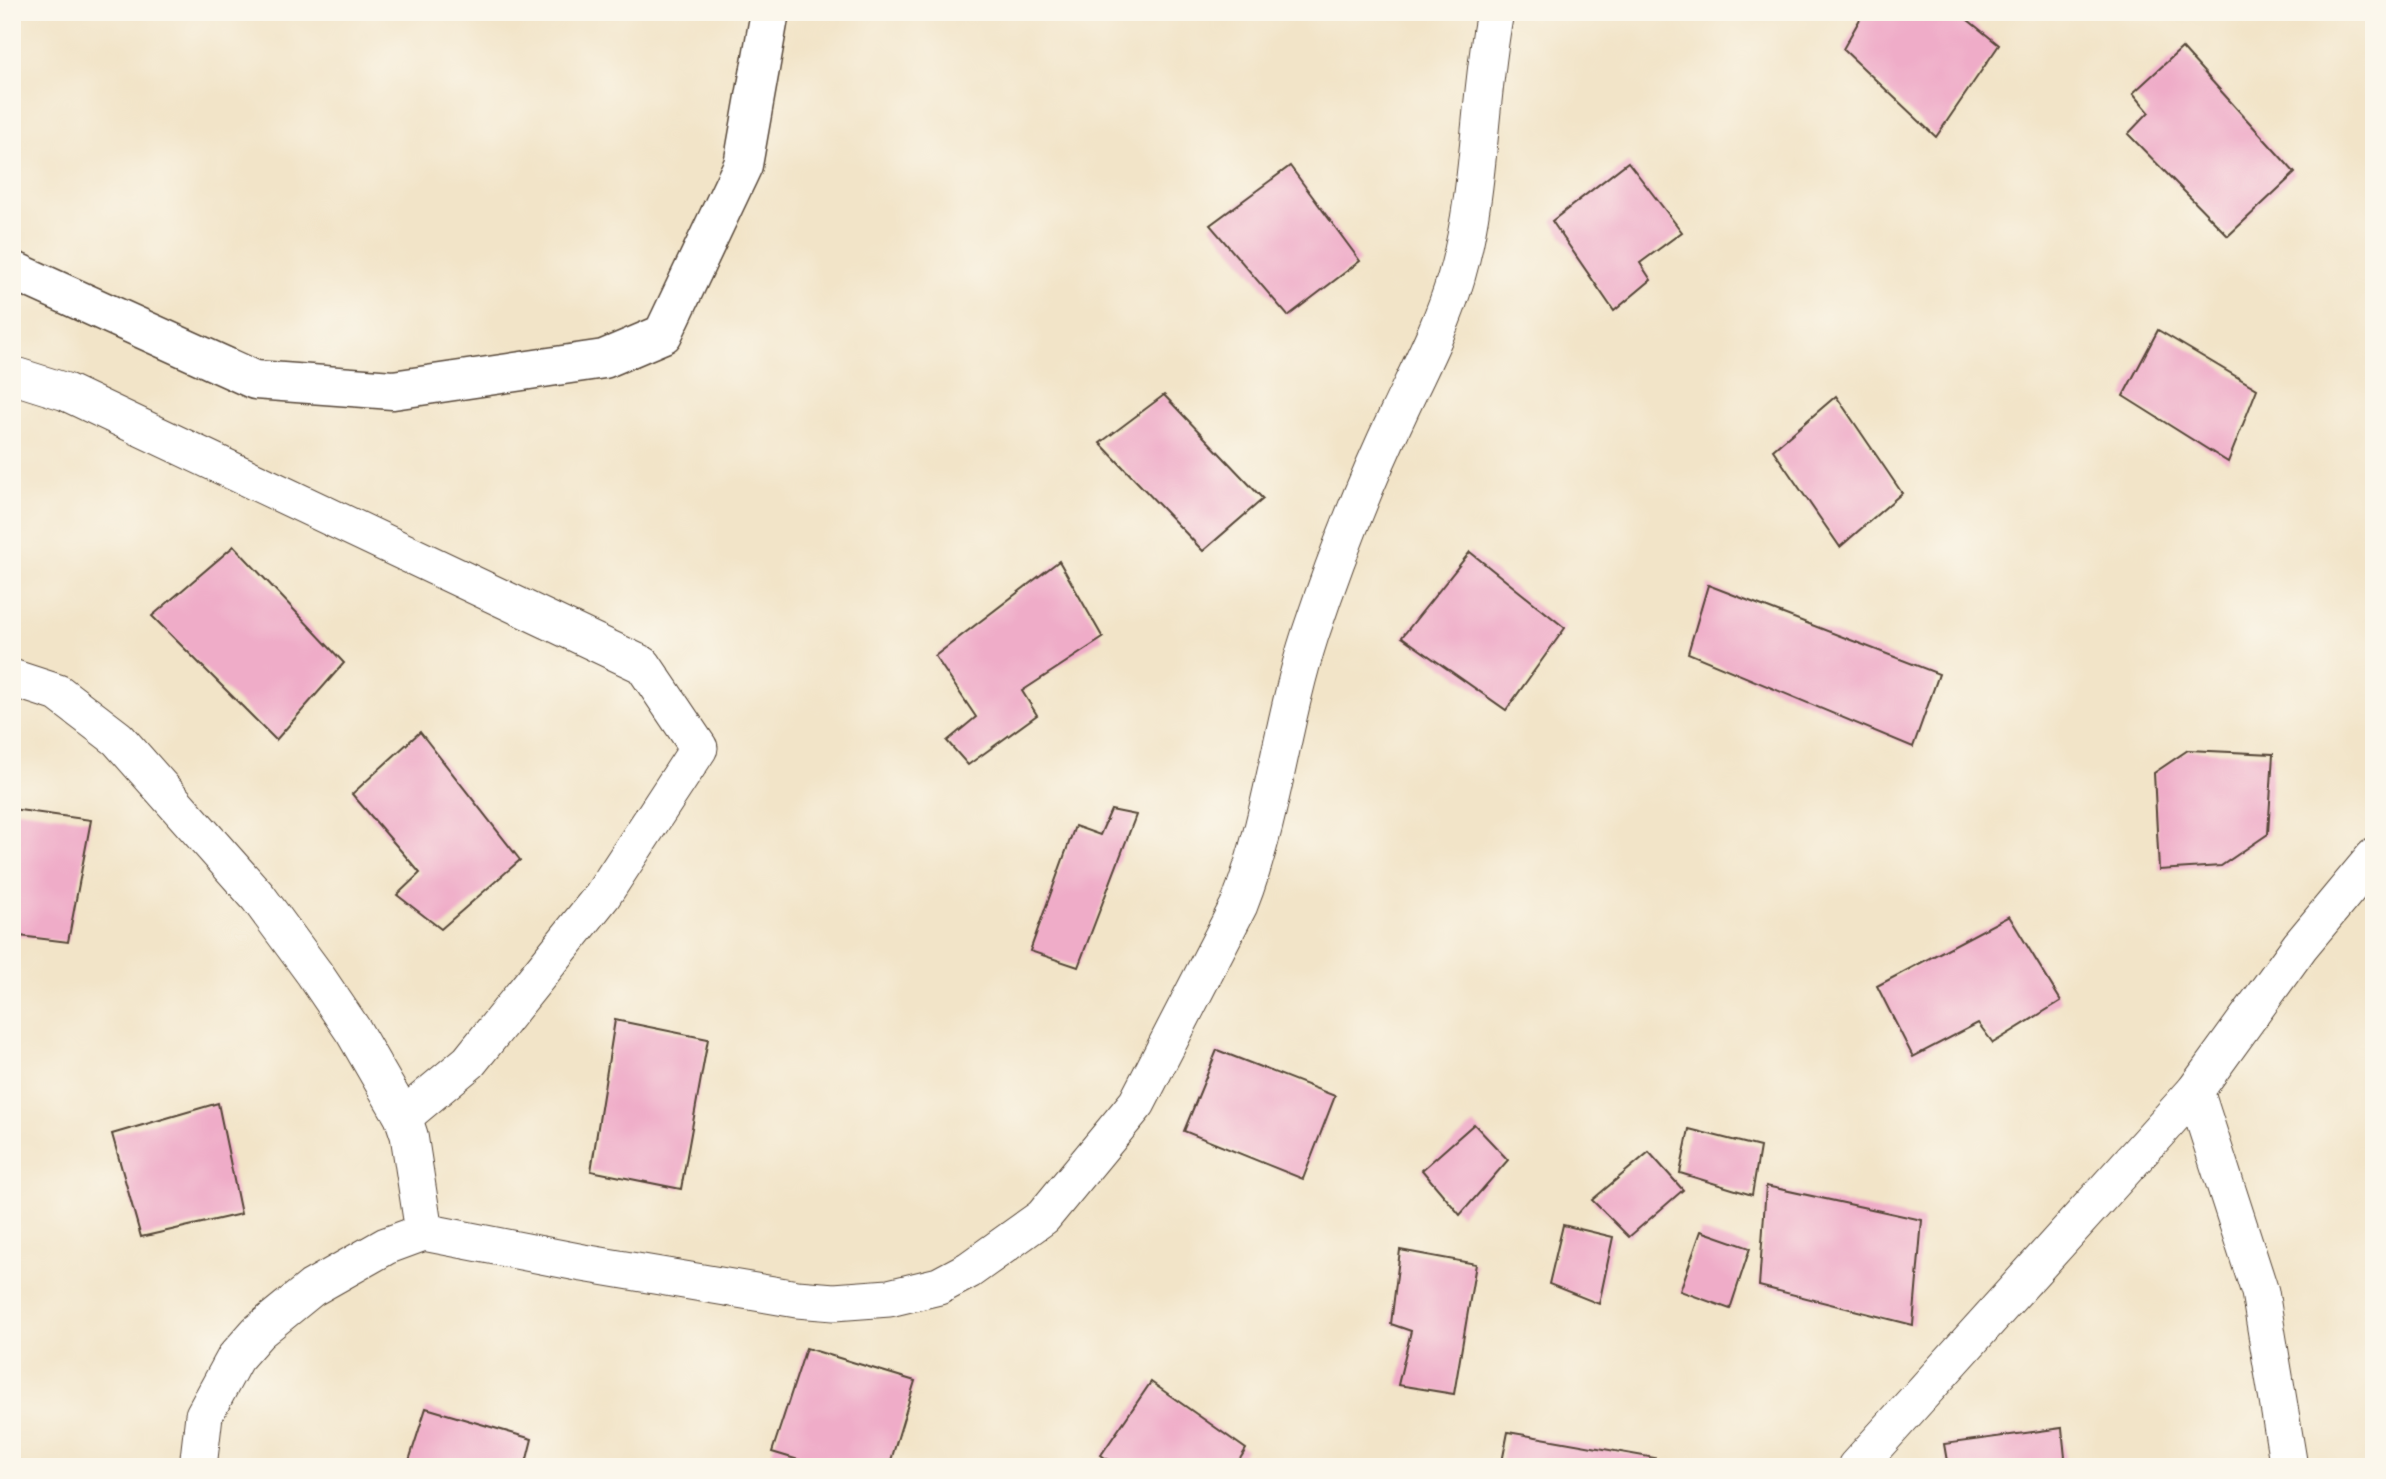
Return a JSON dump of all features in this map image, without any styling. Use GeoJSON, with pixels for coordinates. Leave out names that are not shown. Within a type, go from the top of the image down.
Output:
{"type":"FeatureCollection","features":[{"type":"Feature","properties":{"kind":"street"},"geometry":{"type":"LineString","coordinates":[[12,270],[255,380],[393,390],[604,359],[663,334],[743,165],[770,12]]}},
{"type":"Feature","properties":{"kind":"street"},"geometry":{"type":"LineString","coordinates":[[198,1467],[204,1415],[235,1358],[258,1332],[312,1288],[386,1246],[424,1232],[583,1263],[797,1299],[834,1302],[889,1298],[939,1286],[969,1270],[1043,1217],[1137,1103],[1239,905],[1251,874],[1291,698],[1310,636],[1359,501],[1426,358],[1455,280],[1469,226],[1495,12]]}},
{"type":"Feature","properties":{"kind":"street"},"geometry":{"type":"LineString","coordinates":[[12,375],[66,392],[643,665],[699,748],[586,917],[469,1062],[403,1117]]}},
{"type":"Feature","properties":{"kind":"street"},"geometry":{"type":"LineString","coordinates":[[12,678],[58,693],[118,739],[258,897],[354,1032],[403,1117],[411,1144],[424,1232]]}},
{"type":"Feature","properties":{"kind":"street"},"geometry":{"type":"LineString","coordinates":[[1856,1467],[2195,1091],[2300,946],[2374,857]]}},
{"type":"Feature","properties":{"kind":"street"},"geometry":{"type":"LineString","coordinates":[[2195,1091],[2260,1292],[2288,1467]]}},
{"type":"Feature","properties":{"kind":"building"},"geometry":{"type":"Polygon","coordinates":[[[1864,12],[1958,12],[1999,45],[1936,137],[1843,49],[1864,12]]]}},
{"type":"Feature","properties":{"kind":"building"},"geometry":{"type":"Polygon","coordinates":[[[2182,48],[2295,173],[2228,236],[2128,134],[2149,112],[2133,93],[2182,48]]]}},
{"type":"Feature","properties":{"kind":"building"},"geometry":{"type":"Polygon","coordinates":[[[1628,162],[1682,232],[1640,263],[1651,280],[1614,311],[1552,221],[1628,162]]]}},
{"type":"Feature","properties":{"kind":"building"},"geometry":{"type":"Polygon","coordinates":[[[1290,166],[1360,261],[1288,316],[1210,225],[1290,166]]]}},
{"type":"Feature","properties":{"kind":"building"},"geometry":{"type":"Polygon","coordinates":[[[2158,330],[2257,389],[2228,462],[2123,396],[2158,330]]]}},
{"type":"Feature","properties":{"kind":"building"},"geometry":{"type":"Polygon","coordinates":[[[1164,395],[1263,499],[1203,551],[1100,443],[1164,395]]]}},
{"type":"Feature","properties":{"kind":"building"},"geometry":{"type":"Polygon","coordinates":[[[1836,396],[1902,493],[1840,547],[1773,450],[1836,396]]]}},
{"type":"Feature","properties":{"kind":"building"},"geometry":{"type":"Polygon","coordinates":[[[234,546],[344,663],[276,740],[152,616],[234,546]]]}},
{"type":"Feature","properties":{"kind":"building"},"geometry":{"type":"Polygon","coordinates":[[[1470,552],[1565,628],[1506,710],[1402,637],[1470,552]]]}},
{"type":"Feature","properties":{"kind":"building"},"geometry":{"type":"Polygon","coordinates":[[[1059,561],[1103,638],[1022,691],[1037,715],[968,765],[947,741],[976,717],[935,656],[1059,561]]]}},
{"type":"Feature","properties":{"kind":"building"},"geometry":{"type":"Polygon","coordinates":[[[1708,585],[1939,674],[1913,747],[1688,653],[1708,585]]]}},
{"type":"Feature","properties":{"kind":"building"},"geometry":{"type":"Polygon","coordinates":[[[420,732],[520,860],[441,929],[397,895],[420,873],[352,794],[420,732]]]}},
{"type":"Feature","properties":{"kind":"building"},"geometry":{"type":"Polygon","coordinates":[[[2188,750],[2273,754],[2268,834],[2221,866],[2159,870],[2154,773],[2188,750]]]}},
{"type":"Feature","properties":{"kind":"building"},"geometry":{"type":"Polygon","coordinates":[[[12,809],[91,820],[68,942],[12,935],[12,809]]]}},
{"type":"Feature","properties":{"kind":"building"},"geometry":{"type":"Polygon","coordinates":[[[1111,810],[1136,815],[1078,967],[1030,951],[1075,826],[1100,835],[1111,810]]]}},
{"type":"Feature","properties":{"kind":"building"},"geometry":{"type":"Polygon","coordinates":[[[2009,916],[2061,1001],[1993,1043],[1978,1023],[1913,1057],[1877,986],[2009,916]]]}},
{"type":"Feature","properties":{"kind":"building"},"geometry":{"type":"Polygon","coordinates":[[[615,1020],[708,1039],[681,1189],[591,1171],[615,1020]]]}},
{"type":"Feature","properties":{"kind":"building"},"geometry":{"type":"Polygon","coordinates":[[[1217,1050],[1335,1096],[1303,1179],[1184,1131],[1217,1050]]]}},
{"type":"Feature","properties":{"kind":"building"},"geometry":{"type":"Polygon","coordinates":[[[218,1103],[241,1214],[141,1237],[112,1134],[218,1103]]]}},
{"type":"Feature","properties":{"kind":"building"},"geometry":{"type":"Polygon","coordinates":[[[1474,1124],[1508,1160],[1460,1215],[1422,1170],[1474,1124]]]}},
{"type":"Feature","properties":{"kind":"building"},"geometry":{"type":"Polygon","coordinates":[[[1689,1129],[1760,1147],[1752,1195],[1680,1173],[1689,1129]]]}},
{"type":"Feature","properties":{"kind":"building"},"geometry":{"type":"Polygon","coordinates":[[[1649,1152],[1683,1190],[1629,1237],[1592,1200],[1649,1152]]]}},
{"type":"Feature","properties":{"kind":"building"},"geometry":{"type":"Polygon","coordinates":[[[1766,1186],[1922,1220],[1913,1325],[1759,1286],[1766,1186]]]}},
{"type":"Feature","properties":{"kind":"building"},"geometry":{"type":"Polygon","coordinates":[[[1563,1225],[1613,1237],[1599,1304],[1549,1284],[1563,1225]]]}},
{"type":"Feature","properties":{"kind":"building"},"geometry":{"type":"Polygon","coordinates":[[[1701,1231],[1750,1248],[1730,1309],[1680,1291],[1701,1231]]]}},
{"type":"Feature","properties":{"kind":"building"},"geometry":{"type":"Polygon","coordinates":[[[1400,1250],[1476,1264],[1454,1394],[1398,1385],[1411,1331],[1391,1324],[1400,1250]]]}},
{"type":"Feature","properties":{"kind":"building"},"geometry":{"type":"Polygon","coordinates":[[[806,1348],[915,1381],[889,1467],[822,1467],[772,1452],[806,1348]]]}},
{"type":"Feature","properties":{"kind":"building"},"geometry":{"type":"Polygon","coordinates":[[[1151,1382],[1246,1449],[1235,1467],[1117,1467],[1101,1455],[1151,1382]]]}},
{"type":"Feature","properties":{"kind":"building"},"geometry":{"type":"Polygon","coordinates":[[[426,1408],[532,1439],[525,1467],[407,1467],[426,1408]]]}},
{"type":"Feature","properties":{"kind":"building"},"geometry":{"type":"Polygon","coordinates":[[[2062,1428],[2066,1467],[1948,1467],[1944,1444],[2062,1428]]]}},
{"type":"Feature","properties":{"kind":"building"},"geometry":{"type":"Polygon","coordinates":[[[1508,1432],[1655,1458],[1654,1467],[1501,1467],[1508,1432]]]}}]}
